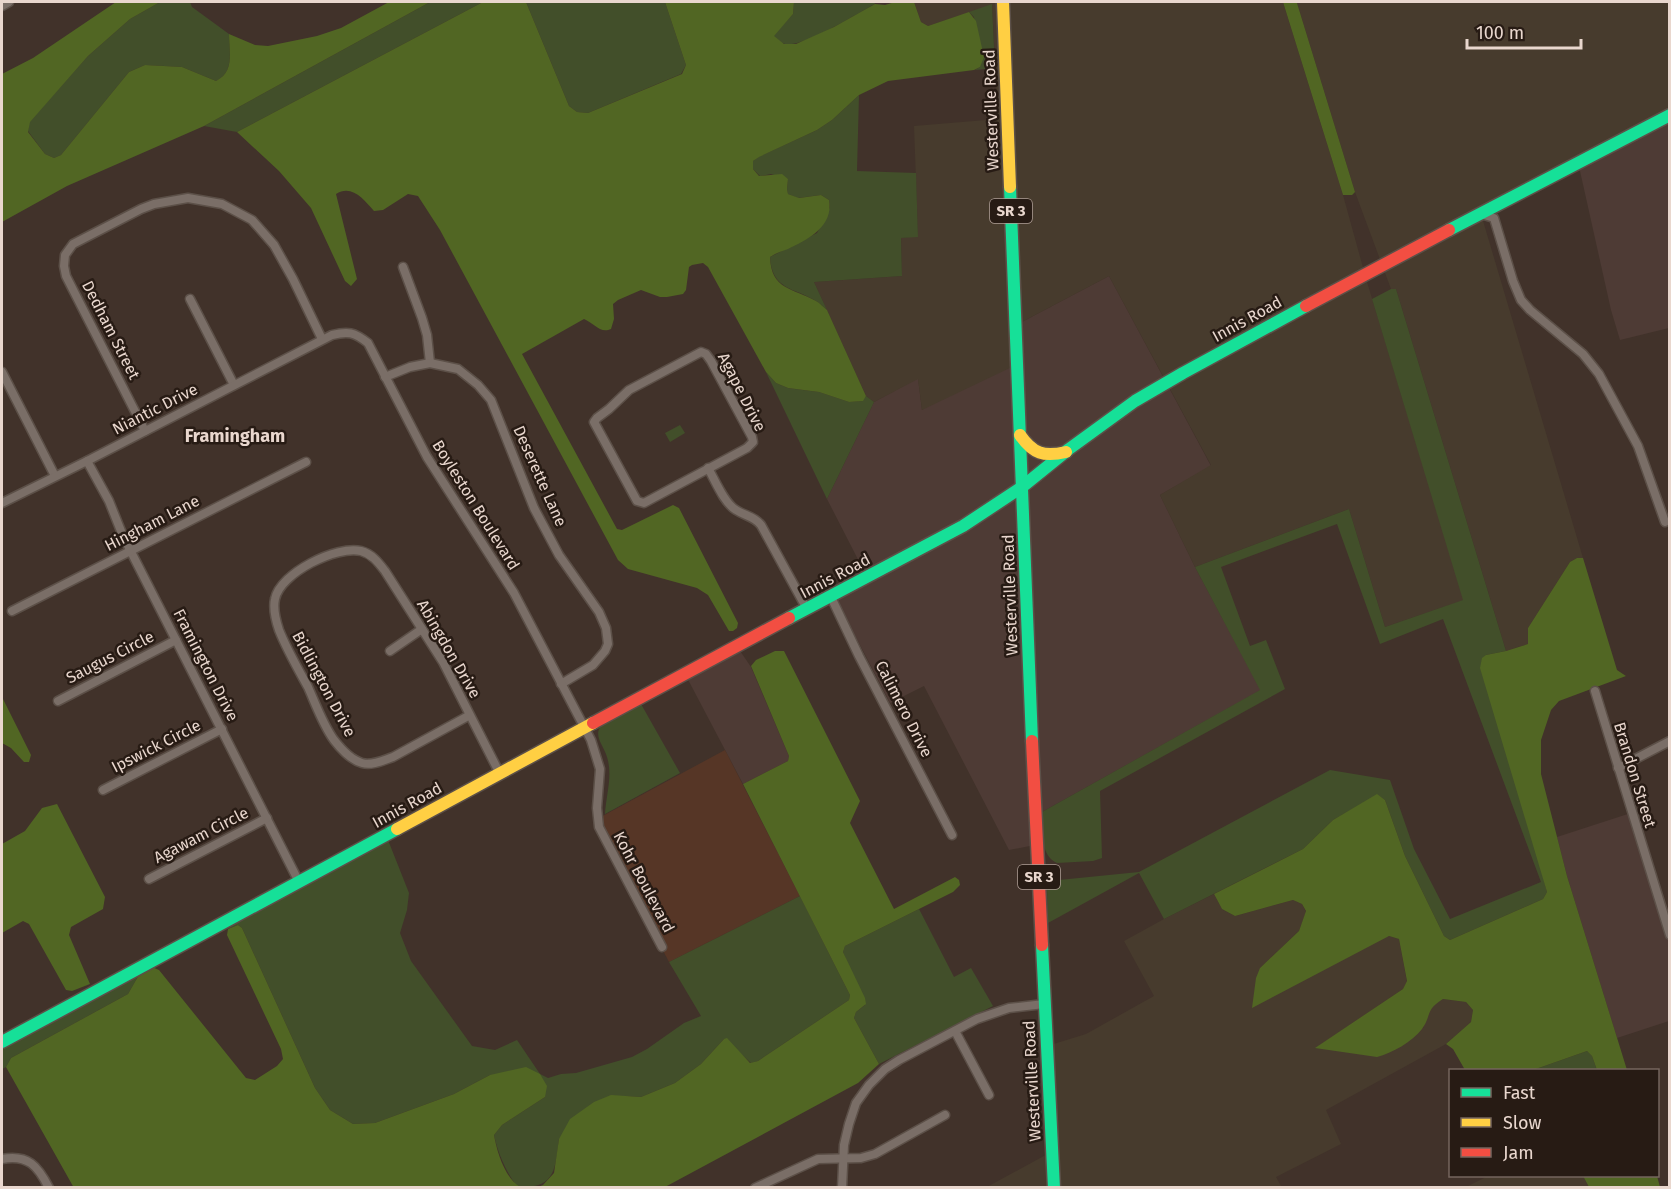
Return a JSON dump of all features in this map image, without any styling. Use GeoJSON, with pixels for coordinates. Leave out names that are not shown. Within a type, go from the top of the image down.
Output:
{"type":"FeatureCollection","features":[{"type":"Feature","properties":{"kind":"main road","name":"Westerville Road"},"geometry":{"type":"LineString","coordinates":[[1003,2],[1044,1004],[1054,1188]]}},
{"type":"Feature","properties":{"kind":"main road","name":"Innis Road"},"geometry":{"type":"LineString","coordinates":[[2,1042],[582,727],[963,526],[1022,487],[1135,401],[1183,373],[1378,267],[1670,115]]}},
{"type":"Feature","properties":{"kind":"main road"},"geometry":{"type":"LineString","coordinates":[[1020,435],[1032,451],[1044,455],[1066,452]]}},
{"type":"Feature","properties":{"kind":"street"},"geometry":{"type":"LineString","coordinates":[[2,6],[9,2]]}},
{"type":"Feature","properties":{"kind":"street","name":"Dedham Street"},"geometry":{"type":"LineString","coordinates":[[145,431],[66,276],[65,255],[73,244],[154,204],[188,198],[222,204],[252,220],[274,245],[322,339]]}},
{"type":"Feature","properties":{"kind":"street"},"geometry":{"type":"LineString","coordinates":[[1481,214],[1494,218],[1512,281],[1521,300],[1588,359],[1599,374],[1638,446],[1665,522]]}},
{"type":"Feature","properties":{"kind":"street"},"geometry":{"type":"LineString","coordinates":[[404,267],[427,335],[430,363]]}},
{"type":"Feature","properties":{"kind":"street"},"geometry":{"type":"LineString","coordinates":[[190,299],[234,385]]}},
{"type":"Feature","properties":{"kind":"street","name":"Boyleston Boulevard"},"geometry":{"type":"LineString","coordinates":[[322,339],[345,332],[357,335],[368,343],[427,458],[514,593],[582,727]]}},
{"type":"Feature","properties":{"kind":"street","name":"Niantic Drive"},"geometry":{"type":"LineString","coordinates":[[2,503],[322,339]]}},
{"type":"Feature","properties":{"kind":"street","name":"Agape Drive"},"geometry":{"type":"LineString","coordinates":[[696,353],[706,354],[753,442],[747,448],[708,468],[644,503],[637,501],[594,422],[629,390],[696,353]]}},
{"type":"Feature","properties":{"kind":"street","name":"Deserette Lane"},"geometry":{"type":"LineString","coordinates":[[386,377],[410,367],[430,363],[458,369],[478,385],[491,400],[534,508],[559,555],[599,612],[606,628],[608,644],[606,651],[593,665],[561,684]]}},
{"type":"Feature","properties":{"kind":"street"},"geometry":{"type":"LineString","coordinates":[[2,372],[55,476]]}},
{"type":"Feature","properties":{"kind":"street","name":"Framington Drive"},"geometry":{"type":"LineString","coordinates":[[87,461],[299,882]]}},
{"type":"Feature","properties":{"kind":"street","name":"Hingham Lane"},"geometry":{"type":"LineString","coordinates":[[12,611],[306,462]]}},
{"type":"Feature","properties":{"kind":"street"},"geometry":{"type":"LineString","coordinates":[[708,468],[729,505],[756,519],[761,525],[807,609]]}},
{"type":"Feature","properties":{"kind":"street","name":"Abingdon Drive"},"geometry":{"type":"LineString","coordinates":[[275,596],[281,586],[298,571],[345,549],[361,551],[376,558],[443,662],[499,772]]}},
{"type":"Feature","properties":{"kind":"street","name":"Bidlington Drive"},"geometry":{"type":"LineString","coordinates":[[275,596],[274,607],[279,629],[333,739],[349,756],[362,763],[382,761],[470,715]]}},
{"type":"Feature","properties":{"kind":"street","name":"Calimero Drive"},"geometry":{"type":"LineString","coordinates":[[831,597],[952,835]]}},
{"type":"Feature","properties":{"kind":"street"},"geometry":{"type":"LineString","coordinates":[[390,651],[422,629]]}},
{"type":"Feature","properties":{"kind":"street","name":"Saugus Circle"},"geometry":{"type":"LineString","coordinates":[[58,701],[176,640]]}},
{"type":"Feature","properties":{"kind":"street","name":"Brandon Street"},"geometry":{"type":"LineString","coordinates":[[1595,691],[1670,935]]}},
{"type":"Feature","properties":{"kind":"street","name":"Kohr Boulevard"},"geometry":{"type":"LineString","coordinates":[[582,727],[591,740],[600,768],[597,808],[599,827],[662,947]]}},
{"type":"Feature","properties":{"kind":"street","name":"Ipswick Circle"},"geometry":{"type":"LineString","coordinates":[[103,790],[222,729]]}},
{"type":"Feature","properties":{"kind":"street"},"geometry":{"type":"LineString","coordinates":[[1618,768],[1670,741]]}},
{"type":"Feature","properties":{"kind":"street","name":"Agawam Circle"},"geometry":{"type":"LineString","coordinates":[[149,879],[267,818]]}},
{"type":"Feature","properties":{"kind":"street"},"geometry":{"type":"LineString","coordinates":[[1659,902],[1670,896]]}},
{"type":"Feature","properties":{"kind":"street"},"geometry":{"type":"LineString","coordinates":[[842,1188],[849,1124],[856,1103],[885,1069],[977,1019],[1009,1008],[1044,1004]]}},
{"type":"Feature","properties":{"kind":"street"},"geometry":{"type":"LineString","coordinates":[[955,1030],[989,1095]]}},
{"type":"Feature","properties":{"kind":"street"},"geometry":{"type":"LineString","coordinates":[[755,1188],[818,1159],[861,1158],[875,1154],[945,1115]]}},
{"type":"Feature","properties":{"kind":"street"},"geometry":{"type":"LineString","coordinates":[[2,1159],[14,1156],[28,1161],[41,1172],[49,1188]]}},
{"type":"Feature","properties":{"kind":"shaded area"},"geometry":{"type":"Polygon","coordinates":[[[914,2],[1283,2],[1464,600],[1385,627],[1349,509],[1195,567],[1160,495],[1211,465],[1109,276],[1014,326],[1016,365],[922,410],[918,379],[874,402],[866,396],[814,282],[902,276],[901,238],[918,236],[914,126],[998,119],[992,5],[928,26],[921,22],[914,2]]]}},
{"type":"Feature","properties":{"kind":"shaded area"},"geometry":{"type":"Polygon","coordinates":[[[1669,2],[1669,113],[1481,214],[1583,558],[1570,562],[1528,628],[1528,644],[1506,651],[1396,289],[1391,289],[1355,192],[1297,3],[1669,2]]]}},
{"type":"Feature","properties":{"kind":"shaded area"},"geometry":{"type":"Polygon","coordinates":[[[1669,113],[1669,328],[1620,340],[1611,310],[1578,162],[1669,113]]]}},
{"type":"Feature","properties":{"kind":"shaded area"},"geometry":{"type":"Polygon","coordinates":[[[1109,276],[1211,466],[1160,495],[1195,567],[1261,690],[1042,812],[1045,843],[1009,850],[924,686],[890,703],[833,593],[866,575],[827,499],[874,402],[918,378],[922,410],[1014,326],[1109,276]]]}},
{"type":"Feature","properties":{"kind":"shaded area"},"geometry":{"type":"Polygon","coordinates":[[[736,645],[751,667],[789,756],[788,761],[743,784],[684,672],[736,645]]]}},
{"type":"Feature","properties":{"kind":"shaded area"},"geometry":{"type":"Polygon","coordinates":[[[725,750],[800,896],[669,962],[602,834],[597,819],[725,750]]]}},
{"type":"Feature","properties":{"kind":"shaded area"},"geometry":{"type":"Polygon","coordinates":[[[1634,812],[1669,934],[1669,1021],[1617,1038],[1557,837],[1634,812]]]}},
{"type":"Feature","properties":{"kind":"shaded area"},"geometry":{"type":"Polygon","coordinates":[[[1214,894],[1222,909],[1235,916],[1293,900],[1302,904],[1306,912],[1299,931],[1260,968],[1389,936],[1399,939],[1407,982],[1403,989],[1316,1048],[1423,1028],[1432,1005],[1443,999],[1466,1002],[1473,1010],[1471,1022],[1446,1044],[1326,1110],[1341,1144],[1276,1177],[1281,1186],[985,1188],[1053,1151],[1047,1046],[1086,1034],[1154,996],[1124,941],[1214,894]]]}},
{"type":"Feature","properties":{"kind":"shaded area"},"geometry":{"type":"Polygon","coordinates":[[[1486,1177],[1584,1177],[1589,1187],[1466,1187],[1486,1177]]]}},
{"type":"Feature","properties":{"kind":"green space"},"geometry":{"type":"Polygon","coordinates":[[[116,2],[160,2],[130,19],[88,56],[30,122],[28,132],[45,154],[54,158],[61,155],[129,72],[145,65],[182,67],[216,81],[226,72],[230,60],[229,34],[255,45],[268,46],[317,36],[341,28],[389,2],[430,2],[204,126],[67,186],[2,222],[2,74],[33,58],[116,2]]]}},
{"type":"Feature","properties":{"kind":"green space"},"geometry":{"type":"Polygon","coordinates":[[[160,2],[190,2],[192,7],[229,34],[230,60],[226,72],[216,81],[182,67],[145,65],[129,72],[61,155],[54,158],[45,154],[28,131],[29,122],[88,56],[130,19],[160,2]]]}},
{"type":"Feature","properties":{"kind":"green space"},"geometry":{"type":"Polygon","coordinates":[[[430,2],[483,2],[237,132],[204,126],[430,2]]]}},
{"type":"Feature","properties":{"kind":"green space"},"geometry":{"type":"Polygon","coordinates":[[[483,2],[526,2],[569,106],[577,112],[588,113],[682,74],[686,65],[665,2],[794,2],[793,14],[774,36],[784,44],[796,44],[834,27],[875,4],[914,2],[921,22],[928,26],[969,12],[976,21],[984,57],[980,67],[974,70],[888,81],[859,95],[832,120],[817,130],[753,161],[753,169],[759,176],[782,174],[788,179],[788,194],[799,198],[821,195],[829,200],[828,217],[818,231],[804,241],[770,257],[771,268],[774,276],[785,287],[816,301],[827,310],[866,396],[863,401],[849,402],[819,392],[788,388],[776,383],[766,372],[708,267],[703,263],[689,267],[686,290],[683,294],[660,297],[641,290],[613,304],[614,319],[611,329],[600,329],[584,319],[522,354],[617,529],[622,530],[673,505],[679,508],[738,623],[737,628],[733,631],[729,631],[708,595],[697,588],[628,569],[618,560],[440,230],[418,196],[408,194],[383,210],[374,211],[362,198],[352,192],[342,191],[336,194],[357,279],[351,286],[345,281],[311,208],[279,171],[237,132],[483,2]]]}},
{"type":"Feature","properties":{"kind":"green space"},"geometry":{"type":"Polygon","coordinates":[[[526,2],[665,2],[686,65],[681,74],[588,113],[577,112],[569,106],[526,2]]]}},
{"type":"Feature","properties":{"kind":"green space"},"geometry":{"type":"Polygon","coordinates":[[[794,2],[874,2],[875,4],[804,41],[785,44],[773,36],[793,14],[794,2]]]}},
{"type":"Feature","properties":{"kind":"green space"},"geometry":{"type":"Polygon","coordinates":[[[1283,2],[1299,2],[1297,3],[1355,192],[1352,195],[1343,195],[1283,2]]]}},
{"type":"Feature","properties":{"kind":"green space"},"geometry":{"type":"Polygon","coordinates":[[[992,4],[995,68],[975,70],[980,67],[974,17],[969,12],[992,4]]]}},
{"type":"Feature","properties":{"kind":"green space"},"geometry":{"type":"Polygon","coordinates":[[[859,95],[857,171],[916,173],[918,237],[901,238],[902,276],[814,282],[827,310],[808,296],[779,282],[772,268],[770,257],[817,233],[830,207],[829,200],[821,195],[798,198],[788,194],[788,179],[771,174],[760,176],[753,169],[753,161],[817,130],[832,120],[859,95]]]}},
{"type":"Feature","properties":{"kind":"green space"},"geometry":{"type":"Polygon","coordinates":[[[1391,289],[1396,289],[1506,651],[1486,655],[1547,892],[1543,899],[1450,940],[1444,936],[1405,856],[1385,800],[1377,795],[1333,820],[1303,849],[1164,919],[1139,873],[1048,923],[1047,890],[1053,882],[1139,872],[1330,770],[1390,780],[1414,849],[1450,919],[1541,882],[1443,619],[1380,644],[1337,524],[1221,567],[1250,646],[1266,640],[1285,689],[1100,791],[1102,858],[1093,861],[1057,863],[1047,854],[1045,848],[1042,812],[1260,690],[1195,567],[1349,509],[1385,627],[1463,600],[1372,299],[1391,289]]]}},
{"type":"Feature","properties":{"kind":"green space"},"geometry":{"type":"Polygon","coordinates":[[[766,372],[776,383],[788,388],[819,392],[849,402],[862,401],[866,396],[874,402],[827,499],[766,372]]]}},
{"type":"Feature","properties":{"kind":"green space"},"geometry":{"type":"Polygon","coordinates":[[[680,425],[685,433],[670,442],[665,433],[680,425]]]}},
{"type":"Feature","properties":{"kind":"green space"},"geometry":{"type":"Polygon","coordinates":[[[1583,558],[1617,670],[1626,676],[1559,701],[1551,710],[1541,740],[1541,774],[1567,876],[1627,1069],[1597,1069],[1592,1056],[1587,1051],[1536,1069],[1464,1069],[1453,1049],[1446,1044],[1471,1022],[1473,1010],[1466,1002],[1443,999],[1431,1010],[1418,1034],[1395,1050],[1383,1055],[1377,1057],[1315,1048],[1403,989],[1407,981],[1399,939],[1389,936],[1252,1008],[1256,978],[1260,968],[1299,931],[1306,911],[1302,904],[1293,900],[1235,916],[1222,909],[1214,894],[1303,849],[1333,820],[1377,794],[1385,800],[1405,856],[1444,936],[1450,940],[1543,899],[1547,892],[1480,668],[1482,658],[1486,655],[1528,644],[1528,628],[1570,562],[1583,558]]]}},
{"type":"Feature","properties":{"kind":"green space"},"geometry":{"type":"Polygon","coordinates":[[[775,651],[784,651],[860,801],[850,823],[894,909],[955,877],[959,880],[960,885],[953,892],[845,946],[843,952],[866,1004],[856,1012],[854,1018],[879,1064],[858,1083],[665,1187],[538,1187],[554,1173],[559,1139],[570,1119],[594,1102],[611,1095],[641,1097],[675,1083],[701,1064],[727,1038],[750,1063],[758,1061],[849,1000],[850,995],[743,784],[788,761],[789,756],[751,666],[756,660],[775,651]]]}},
{"type":"Feature","properties":{"kind":"green space"},"geometry":{"type":"Polygon","coordinates":[[[2,697],[31,755],[29,762],[24,762],[11,748],[2,743],[2,697]]]}},
{"type":"Feature","properties":{"kind":"green space"},"geometry":{"type":"Polygon","coordinates":[[[641,704],[680,773],[605,814],[609,764],[598,734],[599,730],[601,726],[641,704]]]}},
{"type":"Feature","properties":{"kind":"green space"},"geometry":{"type":"Polygon","coordinates":[[[57,804],[105,897],[103,909],[71,927],[69,935],[90,984],[72,991],[66,990],[29,924],[23,921],[2,933],[2,844],[25,831],[42,808],[57,804]]]}},
{"type":"Feature","properties":{"kind":"green space"},"geometry":{"type":"Polygon","coordinates":[[[388,840],[409,893],[400,933],[411,961],[472,1046],[495,1050],[517,1040],[540,1074],[548,1078],[576,1073],[632,1057],[684,1023],[701,1016],[669,962],[800,896],[850,995],[849,1000],[758,1061],[751,1063],[724,1039],[701,1064],[675,1083],[641,1097],[625,1096],[559,1139],[554,1168],[546,1181],[530,1187],[517,1187],[503,1162],[494,1135],[502,1125],[545,1097],[490,1075],[454,1094],[375,1123],[353,1124],[330,1110],[315,1088],[242,928],[238,925],[228,929],[242,918],[388,840]]]}},
{"type":"Feature","properties":{"kind":"green space"},"geometry":{"type":"Polygon","coordinates":[[[919,909],[954,977],[971,968],[993,1006],[879,1064],[854,1018],[856,1012],[865,1005],[843,952],[845,946],[919,909]]]}},
{"type":"Feature","properties":{"kind":"green space"},"geometry":{"type":"Polygon","coordinates":[[[238,925],[242,928],[315,1088],[330,1110],[353,1124],[375,1123],[454,1094],[490,1075],[526,1067],[540,1074],[547,1086],[545,1097],[502,1125],[494,1135],[506,1171],[520,1187],[74,1188],[6,1067],[11,1058],[128,994],[140,973],[152,967],[159,970],[246,1078],[255,1080],[277,1066],[283,1059],[281,1049],[227,935],[228,929],[238,925]]]}},
{"type":"Feature","properties":{"kind":"green space"},"geometry":{"type":"Polygon","coordinates":[[[140,973],[128,994],[11,1058],[6,1067],[2,1069],[2,1049],[140,973]]]}},
{"type":"Feature","properties":{"kind":"green space"},"geometry":{"type":"Polygon","coordinates":[[[1587,1051],[1592,1056],[1597,1069],[1536,1069],[1587,1051]]]}},
{"type":"Feature","properties":{"kind":"green space"},"geometry":{"type":"Polygon","coordinates":[[[1584,1177],[1657,1177],[1660,1187],[1589,1187],[1584,1177]]]}},
{"type":"Feature","properties":{"kind":"traffic: fast"},"geometry":{"type":"LineString","coordinates":[[1449,230],[1670,115]]}},
{"type":"Feature","properties":{"kind":"traffic: fast"},"geometry":{"type":"LineString","coordinates":[[1010,187],[1032,741]]}},
{"type":"Feature","properties":{"kind":"traffic: fast"},"geometry":{"type":"LineString","coordinates":[[789,618],[963,526],[1022,487],[1135,401],[1306,306]]}},
{"type":"Feature","properties":{"kind":"traffic: fast"},"geometry":{"type":"LineString","coordinates":[[2,1042],[397,829]]}},
{"type":"Feature","properties":{"kind":"traffic: fast"},"geometry":{"type":"LineString","coordinates":[[1042,945],[1054,1188]]}},
{"type":"Feature","properties":{"kind":"traffic: slow"},"geometry":{"type":"LineString","coordinates":[[1003,2],[1010,187]]}},
{"type":"Feature","properties":{"kind":"traffic: slow"},"geometry":{"type":"LineString","coordinates":[[1020,435],[1034,450],[1045,454],[1066,452]]}},
{"type":"Feature","properties":{"kind":"traffic: slow"},"geometry":{"type":"LineString","coordinates":[[397,829],[593,723]]}},
{"type":"Feature","properties":{"kind":"traffic: jam"},"geometry":{"type":"LineString","coordinates":[[1306,306],[1449,230]]}},
{"type":"Feature","properties":{"kind":"traffic: jam"},"geometry":{"type":"LineString","coordinates":[[593,723],[789,618]]}},
{"type":"Feature","properties":{"kind":"traffic: jam"},"geometry":{"type":"LineString","coordinates":[[1032,741],[1042,945]]}},
{"type":"Feature","properties":{"kind":"district","name":"Framingham"},"geometry":{"type":"Point","coordinates":[235,436]}}]}
